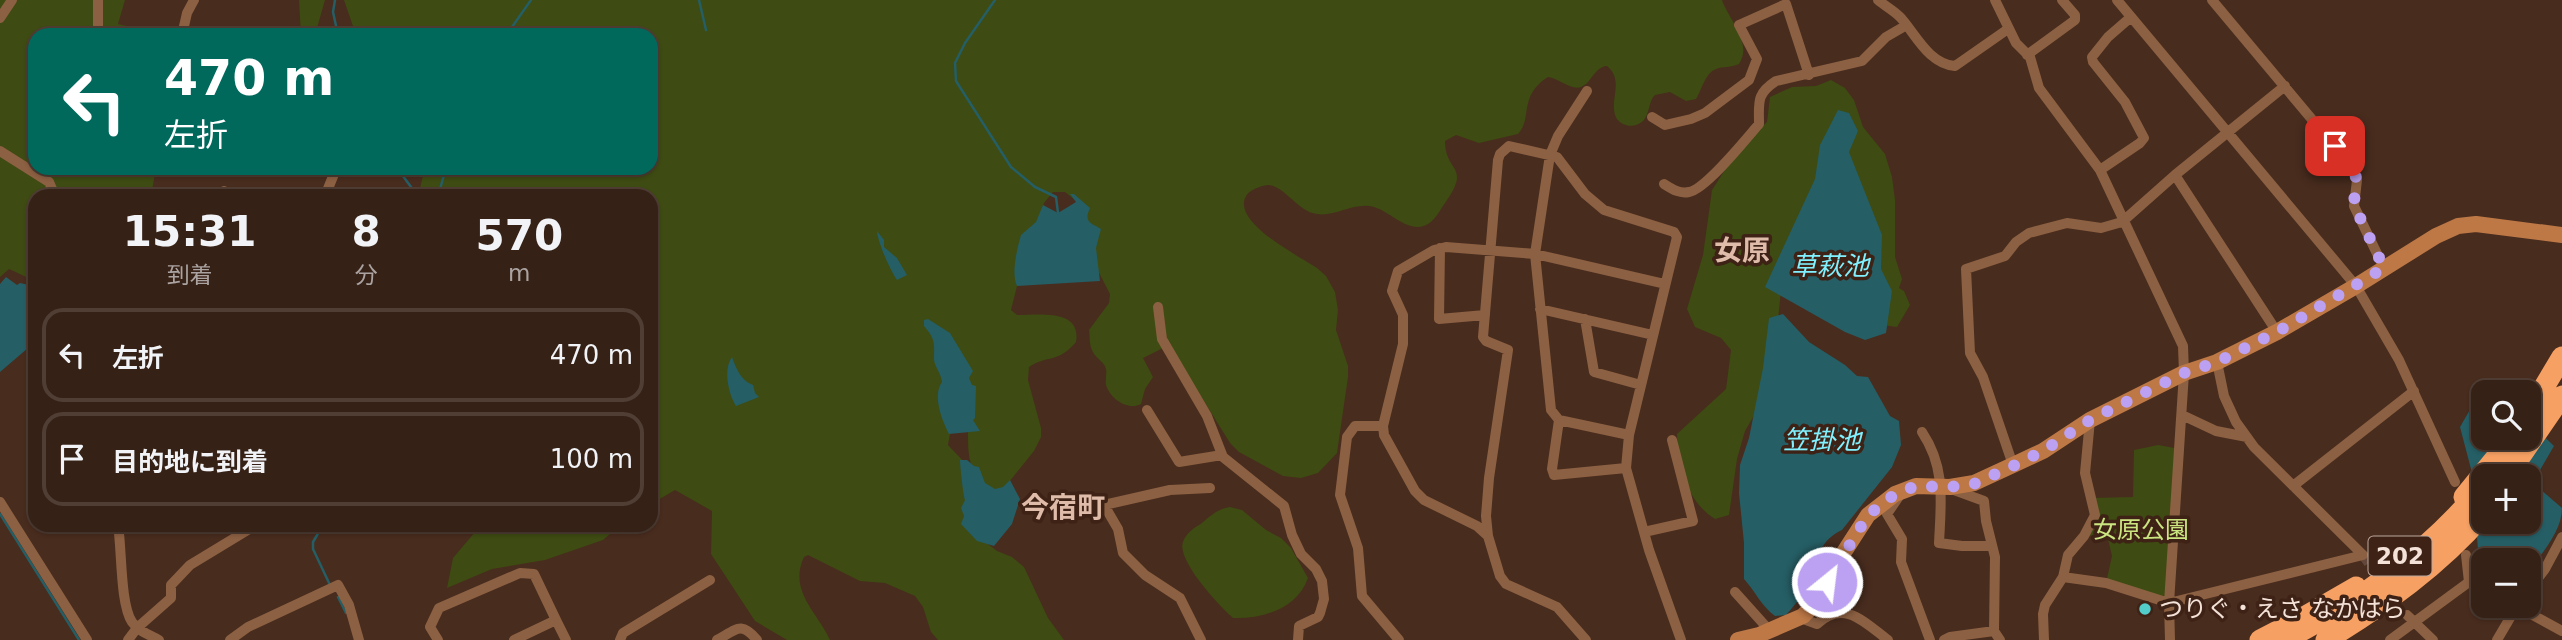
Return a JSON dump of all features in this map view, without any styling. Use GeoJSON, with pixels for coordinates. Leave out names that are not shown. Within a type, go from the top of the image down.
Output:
{"type":"FeatureCollection","features":[{"type":"Feature","properties":{"kind":"highway"},"geometry":{"type":"LineString","coordinates":[[2541,392],[2562,357]]}},
{"type":"Feature","properties":{"kind":"highway"},"geometry":{"type":"LineString","coordinates":[[2541,405],[2562,371]]}},
{"type":"Feature","properties":{"kind":"highway"},"geometry":{"type":"LineString","coordinates":[[2515,464],[2562,396]]}},
{"type":"Feature","properties":{"kind":"highway"},"geometry":{"type":"LineString","coordinates":[[2524,464],[2562,411]]}},
{"type":"Feature","properties":{"kind":"highway","name":"202"},"geometry":{"type":"LineString","coordinates":[[2260,640],[2366,582],[2406,551],[2459,503],[2502,450]]}},
{"type":"Feature","properties":{"kind":"highway"},"geometry":{"type":"LineString","coordinates":[[2500,464],[2511,450]]}},
{"type":"Feature","properties":{"kind":"highway"},"geometry":{"type":"LineString","coordinates":[[2284,640],[2343,607],[2398,567],[2451,521],[2471,499]]}},
{"type":"Feature","properties":{"kind":"highway"},"geometry":{"type":"LineString","coordinates":[[2311,640],[2350,618],[2407,577],[2471,516]]}},
{"type":"Feature","properties":{"kind":"highway","name":"202"},"geometry":{"type":"LineString","coordinates":[[2326,640],[2373,612],[2410,584],[2471,526]]}},
{"type":"Feature","properties":{"kind":"main road"},"geometry":{"type":"LineString","coordinates":[[1738,640],[1763,635],[1803,616],[1818,600],[1837,563],[1868,515],[1895,494],[1916,486],[1974,484],[2013,466],[2043,451],[2090,420],[2184,373],[2217,362],[2277,332],[2436,236],[2458,226],[2476,224],[2562,235]]}},
{"type":"Feature","properties":{"kind":"street"},"geometry":{"type":"LineString","coordinates":[[0,18],[12,0]]}},
{"type":"Feature","properties":{"kind":"street"},"geometry":{"type":"LineString","coordinates":[[98,0],[98,28]]}},
{"type":"Feature","properties":{"kind":"street"},"geometry":{"type":"LineString","coordinates":[[184,28],[194,0]]}},
{"type":"Feature","properties":{"kind":"street"},"geometry":{"type":"LineString","coordinates":[[1878,0],[1901,18],[1920,46],[1948,65],[1955,66],[2008,29]]}},
{"type":"Feature","properties":{"kind":"street"},"geometry":{"type":"LineString","coordinates":[[1995,0],[2016,43],[2027,55],[2039,88],[2100,170],[2122,222],[2183,346],[2182,415],[2169,603],[2170,640]]}},
{"type":"Feature","properties":{"kind":"street"},"geometry":{"type":"LineString","coordinates":[[2027,55],[2075,20],[2075,15],[2062,0]]}},
{"type":"Feature","properties":{"kind":"street"},"geometry":{"type":"LineString","coordinates":[[2117,0],[2356,286],[2399,359],[2455,482]]}},
{"type":"Feature","properties":{"kind":"street"},"geometry":{"type":"LineString","coordinates":[[2213,0],[2356,173],[2354,205],[2384,268]]}},
{"type":"Feature","properties":{"kind":"street"},"geometry":{"type":"LineString","coordinates":[[1652,117],[1665,125],[1691,119],[1705,113],[1749,80],[1757,59],[1739,25],[1785,2],[1809,75]]}},
{"type":"Feature","properties":{"kind":"street"},"geometry":{"type":"LineString","coordinates":[[2100,170],[2144,138],[2125,102],[2093,62],[2092,57],[2108,37],[2131,17]]}},
{"type":"Feature","properties":{"kind":"street"},"geometry":{"type":"LineString","coordinates":[[1664,184],[1676,191],[1687,193],[1698,189],[1759,124],[1759,97],[1776,81],[1861,61],[1886,37],[1905,26]]}},
{"type":"Feature","properties":{"kind":"street"},"geometry":{"type":"LineString","coordinates":[[2013,466],[1983,377],[1970,352],[1966,270],[2005,256],[2016,242],[2029,233],[2067,223],[2101,228],[2122,222],[2175,175],[2285,86]]}},
{"type":"Feature","properties":{"kind":"street"},"geometry":{"type":"LineString","coordinates":[[1587,90],[1563,127],[1550,155],[1535,254],[1552,410],[1559,420],[1629,435]]}},
{"type":"Feature","properties":{"kind":"street"},"geometry":{"type":"LineString","coordinates":[[1586,640],[1557,607],[1506,584],[1500,576],[1488,536],[1486,516],[1489,478],[1508,350],[1486,341],[1483,337],[1500,154],[1509,146],[1557,157],[1585,194],[1604,209],[1674,232],[1677,237],[1629,435],[1626,468],[1644,532],[1681,640]]}},
{"type":"Feature","properties":{"kind":"street"},"geometry":{"type":"LineString","coordinates":[[0,151],[28,169]]}},
{"type":"Feature","properties":{"kind":"street"},"geometry":{"type":"LineString","coordinates":[[38,175],[49,182],[52,189]]}},
{"type":"Feature","properties":{"kind":"street"},"geometry":{"type":"LineString","coordinates":[[2175,175],[2277,332]]}},
{"type":"Feature","properties":{"kind":"street"},"geometry":{"type":"LineString","coordinates":[[1488,536],[1477,526],[1424,500],[1415,491],[1384,435],[1383,426],[1403,344],[1403,315],[1392,291],[1398,271],[1440,248],[1490,249],[1535,254],[1665,284]]}},
{"type":"Feature","properties":{"kind":"street"},"geometry":{"type":"LineString","coordinates":[[1440,248],[1439,319],[1485,315]]}},
{"type":"Feature","properties":{"kind":"street"},"geometry":{"type":"LineString","coordinates":[[1158,307],[1162,339],[1207,416],[1222,454],[1284,506],[1292,536],[1301,554],[1316,569],[1322,582],[1324,599],[1320,613],[1318,617],[1299,626],[1298,640]]}},
{"type":"Feature","properties":{"kind":"street"},"geometry":{"type":"LineString","coordinates":[[1540,309],[1653,335]]}},
{"type":"Feature","properties":{"kind":"street"},"geometry":{"type":"LineString","coordinates":[[1585,320],[1594,372],[1641,384]]}},
{"type":"Feature","properties":{"kind":"street"},"geometry":{"type":"LineString","coordinates":[[2063,576],[2106,583],[2169,603],[2363,555],[2247,437],[2236,422],[2224,396],[2217,362]]}},
{"type":"Feature","properties":{"kind":"street"},"geometry":{"type":"LineString","coordinates":[[2293,486],[2414,391]]}},
{"type":"Feature","properties":{"kind":"street"},"geometry":{"type":"LineString","coordinates":[[1147,410],[1179,462],[1222,454]]}},
{"type":"Feature","properties":{"kind":"street"},"geometry":{"type":"LineString","coordinates":[[2182,415],[2216,431],[2247,437]]}},
{"type":"Feature","properties":{"kind":"street"},"geometry":{"type":"LineString","coordinates":[[1559,420],[1552,469],[1554,475],[1626,468]]}},
{"type":"Feature","properties":{"kind":"street"},"geometry":{"type":"LineString","coordinates":[[2044,640],[2043,614],[2046,605],[2063,576],[2068,555],[2084,536],[2095,515],[2085,473],[2090,420]]}},
{"type":"Feature","properties":{"kind":"street"},"geometry":{"type":"LineString","coordinates":[[1383,426],[1355,426],[1347,437],[1340,495],[1358,548],[1362,596],[1399,640]]}},
{"type":"Feature","properties":{"kind":"street"},"geometry":{"type":"LineString","coordinates":[[1922,432],[1948,486],[1984,501],[1995,557],[1997,636],[1950,637],[1944,640]]}},
{"type":"Feature","properties":{"kind":"street"},"geometry":{"type":"LineString","coordinates":[[1644,532],[1693,521],[1672,440]]}},
{"type":"Feature","properties":{"kind":"street"},"geometry":{"type":"LineString","coordinates":[[1948,486],[1939,543],[1992,547]]}},
{"type":"Feature","properties":{"kind":"street"},"geometry":{"type":"LineString","coordinates":[[1201,640],[1180,598],[1145,575],[1123,553],[1118,529],[1104,505],[1170,490],[1210,488]]}},
{"type":"Feature","properties":{"kind":"street"},"geometry":{"type":"LineString","coordinates":[[1903,491],[1887,514],[1902,539],[1901,562],[1930,640]]}},
{"type":"Feature","properties":{"kind":"street"},"geometry":{"type":"LineString","coordinates":[[0,502],[87,640]]}},
{"type":"Feature","properties":{"kind":"street"},"geometry":{"type":"LineString","coordinates":[[119,532],[124,593],[130,620],[137,628],[159,640]]}},
{"type":"Feature","properties":{"kind":"street"},"geometry":{"type":"LineString","coordinates":[[128,640],[137,628],[171,598],[171,585],[190,565],[244,532]]}},
{"type":"Feature","properties":{"kind":"street"},"geometry":{"type":"LineString","coordinates":[[2541,574],[2561,542]]}},
{"type":"Feature","properties":{"kind":"street"},"geometry":{"type":"LineString","coordinates":[[2390,640],[2411,619],[2469,582],[2466,555]]}},
{"type":"Feature","properties":{"kind":"street"},"geometry":{"type":"LineString","coordinates":[[438,640],[430,627],[439,608],[520,573],[534,574],[566,640]]}},
{"type":"Feature","properties":{"kind":"street"},"geometry":{"type":"LineString","coordinates":[[620,640],[623,632],[710,580]]}},
{"type":"Feature","properties":{"kind":"street"},"geometry":{"type":"LineString","coordinates":[[230,640],[248,627],[338,585],[349,605],[359,640]]}},
{"type":"Feature","properties":{"kind":"street"},"geometry":{"type":"LineString","coordinates":[[1735,592],[1763,635]]}},
{"type":"Feature","properties":{"kind":"street"},"geometry":{"type":"LineString","coordinates":[[1803,616],[1816,624],[1828,614],[1843,611],[1866,623],[1888,640]]}},
{"type":"Feature","properties":{"kind":"street"},"geometry":{"type":"LineString","coordinates":[[2497,640],[2509,618]]}},
{"type":"Feature","properties":{"kind":"street"},"geometry":{"type":"LineString","coordinates":[[2538,618],[2562,631]]}},
{"type":"Feature","properties":{"kind":"street"},"geometry":{"type":"LineString","coordinates":[[2411,619],[2433,640]]}},
{"type":"Feature","properties":{"kind":"street"},"geometry":{"type":"LineString","coordinates":[[514,640],[556,620]]}},
{"type":"Feature","properties":{"kind":"street"},"geometry":{"type":"LineString","coordinates":[[717,640],[741,627],[747,629],[757,640]]}},
{"type":"Feature","properties":{"kind":"green space"},"geometry":{"type":"Polygon","coordinates":[[[0,0],[125,0],[118,24],[136,28],[28,28],[28,175],[155,175],[152,189],[28,189],[28,278],[9,269],[0,277],[0,0]]]}},
{"type":"Feature","properties":{"kind":"green space"},"geometry":{"type":"Polygon","coordinates":[[[299,0],[325,0],[317,28],[301,28],[299,0]]]}},
{"type":"Feature","properties":{"kind":"green space"},"geometry":{"type":"Polygon","coordinates":[[[344,0],[1722,0],[1742,40],[1743,56],[1739,64],[1712,71],[1696,99],[1686,101],[1670,92],[1655,95],[1645,118],[1640,124],[1632,126],[1620,122],[1615,115],[1616,83],[1607,66],[1599,69],[1585,85],[1577,88],[1548,77],[1539,84],[1529,99],[1525,121],[1518,134],[1479,143],[1456,135],[1445,141],[1446,151],[1457,175],[1456,182],[1435,217],[1421,227],[1407,225],[1374,207],[1367,206],[1317,214],[1303,208],[1274,186],[1261,186],[1249,193],[1245,198],[1244,208],[1250,218],[1270,238],[1317,268],[1326,276],[1335,292],[1338,310],[1336,330],[1348,366],[1337,453],[1318,473],[1301,478],[1283,476],[1239,452],[1230,443],[1169,345],[1143,358],[1153,377],[1145,389],[1141,404],[1125,405],[1111,395],[1106,385],[1105,366],[1092,350],[1089,330],[1109,303],[1110,294],[1097,269],[1085,208],[1065,192],[1053,192],[1044,203],[1011,310],[1017,315],[1057,316],[1072,323],[1076,331],[1076,342],[1070,349],[1029,367],[1028,380],[1041,437],[1034,451],[1005,487],[995,491],[979,479],[971,465],[968,430],[951,428],[948,445],[968,466],[975,534],[1024,567],[1048,618],[1064,640],[938,640],[931,632],[923,607],[915,596],[885,583],[860,581],[808,555],[804,557],[800,569],[802,591],[830,640],[787,640],[755,621],[711,554],[712,511],[675,490],[658,500],[658,189],[420,189],[423,175],[658,175],[658,28],[354,28],[344,0]]]}},
{"type":"Feature","properties":{"kind":"green space"},"geometry":{"type":"Polygon","coordinates":[[[1831,80],[1845,88],[1854,100],[1863,127],[1885,154],[1895,200],[1895,257],[1902,279],[1899,288],[1904,291],[1910,305],[1897,327],[1882,325],[1818,184],[1783,271],[1777,329],[1759,407],[1745,431],[1737,459],[1729,515],[1715,519],[1705,512],[1691,493],[1679,458],[1677,434],[1726,389],[1731,350],[1721,338],[1695,327],[1687,309],[1703,255],[1712,190],[1739,148],[1767,122],[1770,97],[1792,87],[1816,86],[1831,80]]]}},
{"type":"Feature","properties":{"kind":"green space","name":"女原公園"},"geometry":{"type":"Polygon","coordinates":[[[2158,445],[2180,449],[2169,603],[2106,583],[2112,556],[2107,535],[2084,536],[2095,515],[2091,498],[2133,497],[2134,450],[2158,445]]]}},
{"type":"Feature","properties":{"kind":"green space"},"geometry":{"type":"Polygon","coordinates":[[[1230,507],[1242,510],[1266,530],[1281,538],[1291,548],[1308,578],[1296,597],[1278,610],[1256,617],[1233,618],[1200,583],[1186,560],[1183,542],[1188,533],[1215,513],[1230,507]]]}},
{"type":"Feature","properties":{"kind":"green space"},"geometry":{"type":"Polygon","coordinates":[[[475,532],[612,532],[603,540],[545,560],[492,569],[447,588],[453,558],[475,532]]]}},
{"type":"Feature","properties":{"kind":"water","name":"草萩池"},"geometry":{"type":"Polygon","coordinates":[[[1838,110],[1849,113],[1858,131],[1849,152],[1882,235],[1881,269],[1892,291],[1886,333],[1865,340],[1845,332],[1765,287],[1815,179],[1820,145],[1838,110]]]}},
{"type":"Feature","properties":{"kind":"water"},"geometry":{"type":"Polygon","coordinates":[[[1070,194],[1074,194],[1090,208],[1088,220],[1101,229],[1096,248],[1100,281],[1017,286],[1016,254],[1021,235],[1036,222],[1043,205],[1058,213],[1076,202],[1070,194]]]}},
{"type":"Feature","properties":{"kind":"water"},"geometry":{"type":"Polygon","coordinates":[[[877,231],[884,240],[884,247],[897,258],[907,275],[897,280],[877,231]]]}},
{"type":"Feature","properties":{"kind":"water"},"geometry":{"type":"Polygon","coordinates":[[[6,277],[17,285],[28,285],[28,348],[0,372],[0,284],[6,277]]]}},
{"type":"Feature","properties":{"kind":"water","name":"笠掛池"},"geometry":{"type":"Polygon","coordinates":[[[1783,314],[1809,342],[1857,376],[1868,377],[1890,416],[1899,421],[1901,445],[1892,467],[1842,530],[1824,544],[1816,565],[1815,581],[1786,615],[1775,616],[1744,579],[1739,493],[1740,465],[1749,438],[1763,368],[1769,318],[1783,314]]]}},
{"type":"Feature","properties":{"kind":"water"},"geometry":{"type":"Polygon","coordinates":[[[928,319],[950,333],[973,371],[969,378],[972,385],[976,386],[973,420],[980,431],[949,434],[946,428],[938,401],[942,382],[934,362],[934,342],[924,326],[924,320],[928,319]]]}},
{"type":"Feature","properties":{"kind":"water"},"geometry":{"type":"Polygon","coordinates":[[[732,357],[740,374],[753,385],[759,397],[736,406],[728,381],[729,362],[732,357]]]}},
{"type":"Feature","properties":{"kind":"water"},"geometry":{"type":"Polygon","coordinates":[[[2471,408],[2471,450],[2541,450],[2541,434],[2554,446],[2541,468],[2541,464],[2471,464],[2471,469],[2460,427],[2471,408]]]}},
{"type":"Feature","properties":{"kind":"water"},"geometry":{"type":"Polygon","coordinates":[[[960,460],[967,460],[979,467],[985,483],[995,489],[1003,487],[1010,480],[1020,499],[1012,524],[994,546],[977,541],[961,524],[964,516],[961,508],[965,500],[960,460]]]}},
{"type":"Feature","properties":{"kind":"water"},"geometry":{"type":"Polygon","coordinates":[[[2541,490],[2562,508],[2559,525],[2541,554],[2541,548],[2478,548],[2477,534],[2541,534],[2541,490]]]}},
{"type":"Feature","properties":{"kind":"waterway"},"geometry":{"type":"LineString","coordinates":[[335,0],[333,12],[336,28]]}},
{"type":"Feature","properties":{"kind":"waterway"},"geometry":{"type":"LineString","coordinates":[[509,28],[531,0]]}},
{"type":"Feature","properties":{"kind":"waterway"},"geometry":{"type":"LineString","coordinates":[[699,0],[706,30]]}},
{"type":"Feature","properties":{"kind":"waterway"},"geometry":{"type":"LineString","coordinates":[[995,0],[965,43],[955,63],[956,81],[1011,167],[1035,187],[1056,197],[1058,213]]}},
{"type":"Feature","properties":{"kind":"waterway"},"geometry":{"type":"LineString","coordinates":[[402,175],[413,189]]}},
{"type":"Feature","properties":{"kind":"waterway"},"geometry":{"type":"LineString","coordinates":[[440,189],[444,175]]}},
{"type":"Feature","properties":{"kind":"waterway"},"geometry":{"type":"LineString","coordinates":[[0,514],[79,640]]}},
{"type":"Feature","properties":{"kind":"waterway"},"geometry":{"type":"LineString","coordinates":[[319,532],[313,542],[313,549],[330,585]]}},
{"type":"Feature","properties":{"kind":"waterway"},"geometry":{"type":"LineString","coordinates":[[338,597],[346,613]]}},
{"type":"Feature","properties":{"kind":"tunnel"},"geometry":{"type":"LineString","coordinates":[[2363,555],[2382,582]]}},
{"type":"Feature","properties":{"kind":"place","name":"つりぐ・えさ なかはら"},"geometry":{"type":"Point","coordinates":[2145,609]}},
{"type":"Feature","properties":{"kind":"district","name":"女原"},"geometry":{"type":"Point","coordinates":[1742,250]}},
{"type":"Feature","properties":{"kind":"district","name":"今宿町"},"geometry":{"type":"Point","coordinates":[1063,507]}},
{"type":"Feature","properties":{"kind":"route"},"geometry":{"type":"LineString","coordinates":[[1827,582],[1868,515],[1895,494],[1916,486],[1950,487],[1974,484],[2013,466],[2043,451],[2090,420],[2184,373],[2217,362],[2277,332],[2384,268],[2354,205],[2356,173],[2335,146]]}}]}
